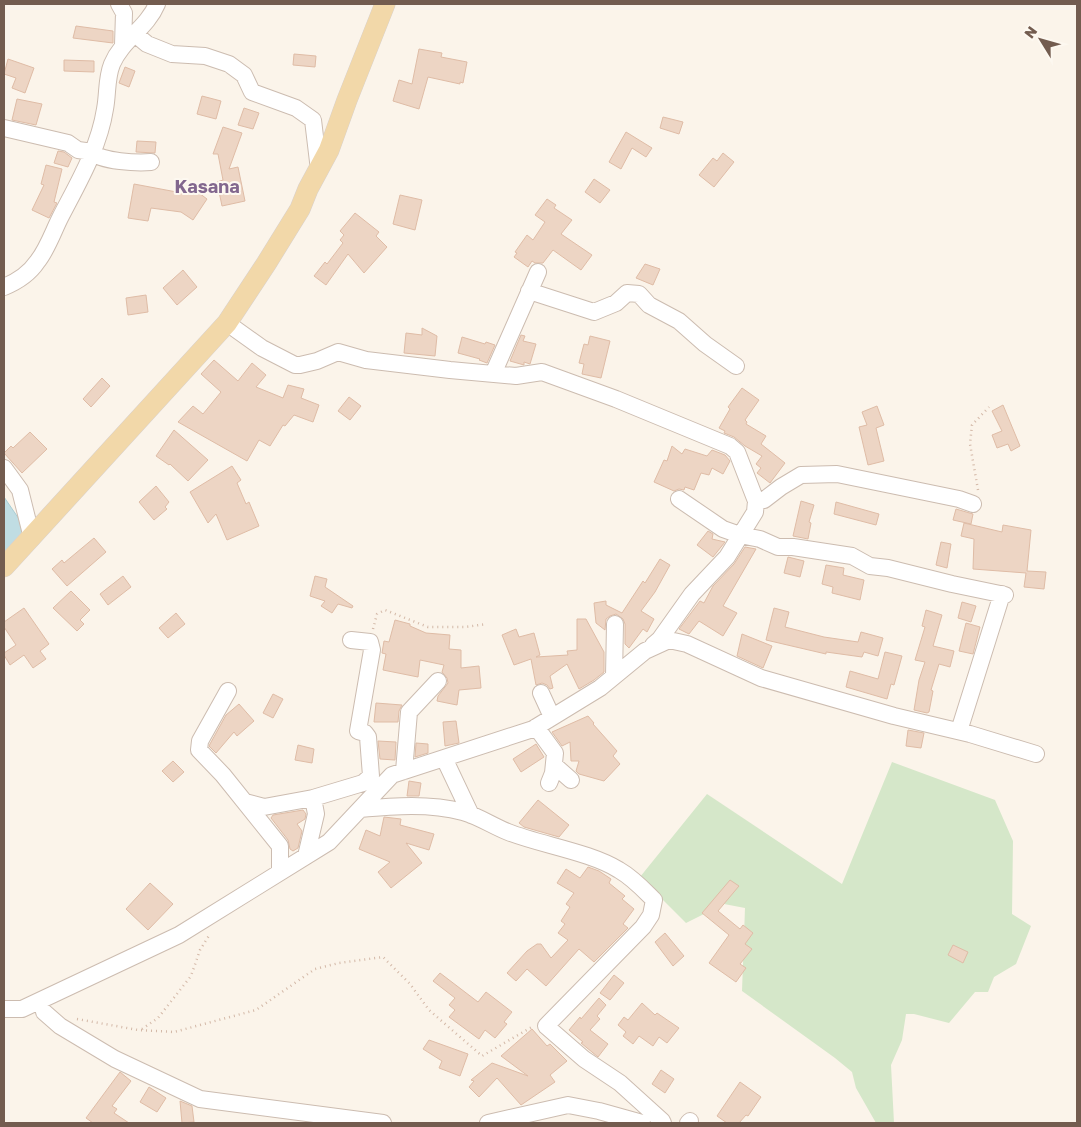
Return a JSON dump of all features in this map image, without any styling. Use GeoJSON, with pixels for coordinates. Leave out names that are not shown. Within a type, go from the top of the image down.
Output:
{"type":"FeatureCollection","features":[{"type":"Feature","properties":{"kind":"main road"},"geometry":{"type":"LineString","coordinates":[[4,568],[227,323],[300,209],[308,189],[329,150],[346,100],[385,4]]}},
{"type":"Feature","properties":{"kind":"street"},"geometry":{"type":"LineString","coordinates":[[119,4],[124,13],[123,45]]}},
{"type":"Feature","properties":{"kind":"street"},"geometry":{"type":"LineString","coordinates":[[4,287],[14,282],[37,262],[93,152],[105,110],[107,82],[112,64],[123,45],[149,19],[157,4]]}},
{"type":"Feature","properties":{"kind":"street"},"geometry":{"type":"LineString","coordinates":[[135,34],[147,44],[172,54],[205,56],[229,64],[244,75],[252,92],[296,108],[313,120],[319,170]]}},
{"type":"Feature","properties":{"kind":"street"},"geometry":{"type":"LineString","coordinates":[[4,128],[68,143],[78,150],[93,152],[96,156],[106,159],[151,162]]}},
{"type":"Feature","properties":{"kind":"street"},"geometry":{"type":"LineString","coordinates":[[493,374],[538,272]]}},
{"type":"Feature","properties":{"kind":"street"},"geometry":{"type":"LineString","coordinates":[[529,291],[594,312],[616,304],[627,292],[639,294],[649,305],[679,321],[705,344],[736,366]]}},
{"type":"Feature","properties":{"kind":"street"},"geometry":{"type":"LineString","coordinates":[[4,1009],[22,1009],[178,935],[329,842],[397,774],[536,727],[600,688],[660,639],[692,594],[727,557],[755,512],[756,501],[737,452],[730,446],[616,399],[542,372],[516,376],[493,374],[366,360],[338,352],[300,366],[262,348],[227,323]]}},
{"type":"Feature","properties":{"kind":"street"},"geometry":{"type":"LineString","coordinates":[[4,468],[20,490],[32,538]]}},
{"type":"Feature","properties":{"kind":"street"},"geometry":{"type":"LineString","coordinates":[[756,501],[764,500],[801,475],[837,474],[959,499],[973,504]]}},
{"type":"Feature","properties":{"kind":"street"},"geometry":{"type":"LineString","coordinates":[[679,499],[723,529],[760,539],[778,547],[792,547],[852,556],[870,566],[888,568],[1004,595],[959,731]]}},
{"type":"Feature","properties":{"kind":"street"},"geometry":{"type":"LineString","coordinates":[[614,676],[615,624]]}},
{"type":"Feature","properties":{"kind":"street"},"geometry":{"type":"LineString","coordinates":[[245,802],[264,807],[313,798],[364,783],[371,776],[368,737],[365,733],[358,730],[372,650],[370,642],[351,640]]}},
{"type":"Feature","properties":{"kind":"street"},"geometry":{"type":"LineString","coordinates":[[645,651],[669,640],[687,644],[760,678],[894,716],[959,731],[1036,754]]}},
{"type":"Feature","properties":{"kind":"street"},"geometry":{"type":"LineString","coordinates":[[397,774],[409,712],[433,679]]}},
{"type":"Feature","properties":{"kind":"street"},"geometry":{"type":"LineString","coordinates":[[228,691],[200,741],[199,750],[223,774],[280,846],[280,872]]}},
{"type":"Feature","properties":{"kind":"street"},"geometry":{"type":"LineString","coordinates":[[541,693],[552,717]]}},
{"type":"Feature","properties":{"kind":"street"},"geometry":{"type":"LineString","coordinates":[[536,727],[555,753],[553,773],[549,783]]}},
{"type":"Feature","properties":{"kind":"street"},"geometry":{"type":"LineString","coordinates":[[444,758],[471,816]]}},
{"type":"Feature","properties":{"kind":"street"},"geometry":{"type":"LineString","coordinates":[[554,765],[571,780]]}},
{"type":"Feature","properties":{"kind":"street"},"geometry":{"type":"LineString","coordinates":[[370,772],[397,774]]}},
{"type":"Feature","properties":{"kind":"street"},"geometry":{"type":"LineString","coordinates":[[306,856],[316,814],[313,798]]}},
{"type":"Feature","properties":{"kind":"street"},"geometry":{"type":"LineString","coordinates":[[360,809],[388,806],[435,807],[464,812],[507,832],[592,858],[618,869],[635,881],[654,900],[651,915],[643,928],[546,1026],[584,1059],[620,1083],[663,1123]]}},
{"type":"Feature","properties":{"kind":"street"},"geometry":{"type":"LineString","coordinates":[[44,1012],[60,1026],[115,1059],[200,1099],[382,1123]]}},
{"type":"Feature","properties":{"kind":"street"},"geometry":{"type":"LineString","coordinates":[[488,1123],[568,1105],[642,1123]]}},
{"type":"Feature","properties":{"kind":"path"},"geometry":{"type":"LineString","coordinates":[[973,504],[979,492],[970,444],[972,425],[989,407]]}},
{"type":"Feature","properties":{"kind":"path"},"geometry":{"type":"LineString","coordinates":[[370,642],[377,614],[385,610],[428,627],[465,627],[487,624]]}},
{"type":"Feature","properties":{"kind":"path"},"geometry":{"type":"LineString","coordinates":[[141,1030],[158,1018],[191,976],[200,950],[213,930]]}},
{"type":"Feature","properties":{"kind":"path"},"geometry":{"type":"LineString","coordinates":[[72,1018],[141,1030],[174,1032],[256,1010],[315,969],[339,963],[383,957],[410,984],[429,1010],[482,1056],[532,1027],[546,1026]]}},
{"type":"Feature","properties":{"kind":"green space"},"geometry":{"type":"Polygon","coordinates":[[[892,762],[995,800],[1013,841],[1012,914],[1031,926],[1016,964],[994,977],[988,992],[975,992],[949,1023],[914,1014],[906,1014],[902,1040],[891,1065],[894,1123],[876,1123],[856,1088],[852,1072],[742,991],[745,908],[724,904],[686,923],[640,877],[707,794],[842,884],[892,762]]]}},
{"type":"Feature","properties":{"kind":"water"},"geometry":{"type":"Polygon","coordinates":[[[4,497],[32,538],[4,565],[4,497]]]}},
{"type":"Feature","properties":{"kind":"building"},"geometry":{"type":"Polygon","coordinates":[[[76,26],[113,31],[113,43],[73,38],[76,26]]]}},
{"type":"Feature","properties":{"kind":"building"},"geometry":{"type":"Polygon","coordinates":[[[419,49],[442,53],[441,57],[467,62],[463,83],[428,77],[419,109],[393,101],[399,80],[412,84],[419,49]]]}},
{"type":"Feature","properties":{"kind":"building"},"geometry":{"type":"Polygon","coordinates":[[[294,54],[316,56],[315,67],[293,65],[294,54]]]}},
{"type":"Feature","properties":{"kind":"building"},"geometry":{"type":"Polygon","coordinates":[[[8,59],[34,68],[25,93],[12,88],[16,78],[4,74],[8,59]]]}},
{"type":"Feature","properties":{"kind":"building"},"geometry":{"type":"Polygon","coordinates":[[[64,60],[94,61],[94,72],[64,71],[64,60]]]}},
{"type":"Feature","properties":{"kind":"building"},"geometry":{"type":"Polygon","coordinates":[[[125,67],[135,71],[129,87],[119,83],[125,67]]]}},
{"type":"Feature","properties":{"kind":"building"},"geometry":{"type":"Polygon","coordinates":[[[202,96],[221,101],[216,119],[197,114],[202,96]]]}},
{"type":"Feature","properties":{"kind":"building"},"geometry":{"type":"Polygon","coordinates":[[[17,99],[42,104],[36,125],[12,120],[17,99]]]}},
{"type":"Feature","properties":{"kind":"building"},"geometry":{"type":"Polygon","coordinates":[[[244,108],[259,113],[253,129],[238,125],[244,108]]]}},
{"type":"Feature","properties":{"kind":"building"},"geometry":{"type":"Polygon","coordinates":[[[663,117],[683,122],[679,134],[660,128],[663,117]]]}},
{"type":"Feature","properties":{"kind":"building"},"geometry":{"type":"Polygon","coordinates":[[[223,127],[242,133],[229,169],[238,167],[245,201],[222,206],[217,182],[223,180],[218,154],[213,154],[223,127]]]}},
{"type":"Feature","properties":{"kind":"building"},"geometry":{"type":"Polygon","coordinates":[[[626,132],[652,148],[646,157],[632,148],[621,169],[609,162],[626,132]]]}},
{"type":"Feature","properties":{"kind":"building"},"geometry":{"type":"Polygon","coordinates":[[[137,141],[156,142],[155,153],[136,152],[137,141]]]}},
{"type":"Feature","properties":{"kind":"building"},"geometry":{"type":"Polygon","coordinates":[[[58,151],[64,152],[72,158],[68,167],[54,163],[58,151]]]}},
{"type":"Feature","properties":{"kind":"building"},"geometry":{"type":"Polygon","coordinates":[[[723,153],[734,162],[714,187],[699,175],[713,158],[717,161],[723,153]]]}},
{"type":"Feature","properties":{"kind":"building"},"geometry":{"type":"Polygon","coordinates":[[[46,165],[62,169],[54,202],[57,203],[49,218],[32,210],[44,185],[41,184],[46,165]]]}},
{"type":"Feature","properties":{"kind":"building"},"geometry":{"type":"Polygon","coordinates":[[[594,179],[610,190],[600,203],[585,192],[594,179]]]}},
{"type":"Feature","properties":{"kind":"building"},"geometry":{"type":"Polygon","coordinates":[[[134,184],[182,193],[185,189],[192,193],[195,190],[207,199],[193,220],[181,212],[151,208],[148,221],[128,218],[134,184]]]}},
{"type":"Feature","properties":{"kind":"building"},"geometry":{"type":"Polygon","coordinates":[[[400,195],[422,200],[415,230],[393,224],[400,195]]]}},
{"type":"Feature","properties":{"kind":"building"},"geometry":{"type":"Polygon","coordinates":[[[547,199],[556,205],[554,208],[572,220],[561,234],[592,255],[581,270],[553,250],[543,263],[532,261],[528,267],[514,257],[517,253],[515,252],[527,235],[533,240],[545,222],[535,215],[547,199]]]}},
{"type":"Feature","properties":{"kind":"building"},"geometry":{"type":"Polygon","coordinates":[[[355,213],[379,232],[376,236],[387,247],[364,273],[348,254],[326,285],[314,276],[325,262],[327,264],[343,243],[340,240],[344,235],[340,231],[355,213]]]}},
{"type":"Feature","properties":{"kind":"building"},"geometry":{"type":"Polygon","coordinates":[[[645,264],[660,269],[653,285],[636,278],[645,264]]]}},
{"type":"Feature","properties":{"kind":"building"},"geometry":{"type":"Polygon","coordinates":[[[183,270],[197,287],[177,305],[163,288],[183,270]]]}},
{"type":"Feature","properties":{"kind":"building"},"geometry":{"type":"Polygon","coordinates":[[[146,295],[148,312],[128,315],[126,298],[146,295]]]}},
{"type":"Feature","properties":{"kind":"building"},"geometry":{"type":"Polygon","coordinates":[[[422,328],[437,336],[435,356],[404,353],[406,333],[422,335],[422,328]]]}},
{"type":"Feature","properties":{"kind":"building"},"geometry":{"type":"Polygon","coordinates":[[[521,335],[525,336],[523,341],[536,344],[530,364],[524,362],[524,365],[510,361],[521,335]]]}},
{"type":"Feature","properties":{"kind":"building"},"geometry":{"type":"Polygon","coordinates":[[[590,336],[610,341],[601,378],[582,374],[584,364],[579,363],[584,344],[588,345],[590,336]]]}},
{"type":"Feature","properties":{"kind":"building"},"geometry":{"type":"Polygon","coordinates":[[[462,337],[495,345],[487,363],[458,353],[462,337]]]}},
{"type":"Feature","properties":{"kind":"building"},"geometry":{"type":"Polygon","coordinates":[[[214,360],[238,381],[252,363],[266,375],[256,387],[283,398],[288,385],[304,389],[301,398],[319,405],[313,422],[294,415],[285,426],[283,425],[270,446],[259,440],[247,461],[178,422],[193,406],[203,414],[221,392],[201,374],[214,360]]]}},
{"type":"Feature","properties":{"kind":"building"},"geometry":{"type":"Polygon","coordinates":[[[102,378],[110,386],[91,407],[83,399],[102,378]]]}},
{"type":"Feature","properties":{"kind":"building"},"geometry":{"type":"Polygon","coordinates":[[[742,388],[759,400],[745,420],[746,424],[766,436],[761,444],[785,463],[770,483],[757,473],[761,468],[756,464],[762,456],[719,428],[730,409],[728,407],[742,388]]]}},
{"type":"Feature","properties":{"kind":"building"},"geometry":{"type":"Polygon","coordinates":[[[349,397],[361,406],[350,420],[338,411],[349,397]]]}},
{"type":"Feature","properties":{"kind":"building"},"geometry":{"type":"Polygon","coordinates":[[[1003,405],[1020,446],[1011,451],[1008,444],[997,448],[992,435],[1002,431],[992,411],[1003,405]]]}},
{"type":"Feature","properties":{"kind":"building"},"geometry":{"type":"Polygon","coordinates":[[[877,406],[884,425],[876,428],[884,461],[868,465],[859,427],[867,425],[862,412],[877,406]]]}},
{"type":"Feature","properties":{"kind":"building"},"geometry":{"type":"Polygon","coordinates":[[[174,430],[208,460],[188,481],[170,464],[156,456],[174,430]]]}},
{"type":"Feature","properties":{"kind":"building"},"geometry":{"type":"Polygon","coordinates":[[[30,432],[47,449],[22,473],[4,453],[11,446],[13,448],[30,432]]]}},
{"type":"Feature","properties":{"kind":"building"},"geometry":{"type":"Polygon","coordinates":[[[672,446],[682,454],[685,449],[707,456],[712,450],[725,455],[730,461],[723,474],[712,468],[709,475],[701,473],[694,490],[685,487],[684,490],[674,491],[654,482],[664,460],[667,461],[672,446]]]}},
{"type":"Feature","properties":{"kind":"building"},"geometry":{"type":"Polygon","coordinates":[[[232,466],[241,480],[237,483],[246,504],[249,502],[259,526],[227,540],[216,514],[208,523],[190,492],[232,466]]]}},
{"type":"Feature","properties":{"kind":"building"},"geometry":{"type":"Polygon","coordinates":[[[156,486],[169,502],[165,507],[167,509],[154,520],[139,502],[156,486]]]}},
{"type":"Feature","properties":{"kind":"building"},"geometry":{"type":"Polygon","coordinates":[[[801,501],[814,505],[809,522],[811,523],[808,539],[793,536],[801,501]]]}},
{"type":"Feature","properties":{"kind":"building"},"geometry":{"type":"Polygon","coordinates":[[[836,502],[879,514],[876,525],[834,514],[836,502]]]}},
{"type":"Feature","properties":{"kind":"building"},"geometry":{"type":"Polygon","coordinates":[[[956,509],[973,514],[971,524],[953,520],[956,509]]]}},
{"type":"Feature","properties":{"kind":"building"},"geometry":{"type":"Polygon","coordinates":[[[964,523],[1002,532],[1003,525],[1031,530],[1027,571],[1046,572],[1044,589],[1024,587],[1026,573],[973,569],[974,539],[961,536],[964,523]]]}},
{"type":"Feature","properties":{"kind":"building"},"geometry":{"type":"Polygon","coordinates":[[[708,531],[713,534],[712,539],[725,542],[713,557],[697,545],[708,531]]]}},
{"type":"Feature","properties":{"kind":"building"},"geometry":{"type":"Polygon","coordinates":[[[94,538],[106,552],[67,586],[52,569],[62,560],[64,563],[94,538]]]}},
{"type":"Feature","properties":{"kind":"building"},"geometry":{"type":"Polygon","coordinates":[[[941,542],[951,544],[947,568],[936,565],[941,542]]]}},
{"type":"Feature","properties":{"kind":"building"},"geometry":{"type":"Polygon","coordinates":[[[745,547],[756,549],[723,606],[737,613],[723,636],[699,621],[689,634],[679,629],[700,601],[704,603],[713,586],[734,564],[745,547]]]}},
{"type":"Feature","properties":{"kind":"building"},"geometry":{"type":"Polygon","coordinates":[[[788,557],[804,561],[800,577],[784,573],[788,557]]]}},
{"type":"Feature","properties":{"kind":"building"},"geometry":{"type":"Polygon","coordinates":[[[660,559],[670,565],[655,592],[641,611],[654,619],[647,632],[643,629],[629,648],[625,644],[625,624],[623,619],[616,614],[610,616],[606,619],[605,630],[596,623],[594,603],[606,601],[606,605],[622,613],[643,581],[645,583],[660,559]]]}},
{"type":"Feature","properties":{"kind":"building"},"geometry":{"type":"Polygon","coordinates":[[[826,565],[844,568],[843,575],[864,580],[860,600],[832,593],[833,587],[822,584],[826,565]]]}},
{"type":"Feature","properties":{"kind":"building"},"geometry":{"type":"Polygon","coordinates":[[[123,576],[131,587],[108,605],[100,594],[123,576]]]}},
{"type":"Feature","properties":{"kind":"building"},"geometry":{"type":"Polygon","coordinates":[[[315,576],[327,579],[325,587],[353,606],[352,608],[338,604],[332,613],[321,606],[325,601],[310,596],[315,576]]]}},
{"type":"Feature","properties":{"kind":"building"},"geometry":{"type":"Polygon","coordinates":[[[71,591],[90,610],[80,620],[84,624],[77,631],[53,608],[71,591]]]}},
{"type":"Feature","properties":{"kind":"building"},"geometry":{"type":"Polygon","coordinates":[[[962,602],[976,606],[971,622],[958,618],[962,602]]]}},
{"type":"Feature","properties":{"kind":"building"},"geometry":{"type":"Polygon","coordinates":[[[24,608],[49,644],[40,651],[46,659],[33,668],[24,655],[10,665],[4,655],[4,653],[16,645],[4,627],[4,622],[24,608]]]}},
{"type":"Feature","properties":{"kind":"building"},"geometry":{"type":"Polygon","coordinates":[[[774,608],[789,612],[785,627],[824,637],[858,642],[861,632],[883,638],[878,656],[864,652],[862,657],[826,652],[826,654],[766,640],[774,608]]]}},
{"type":"Feature","properties":{"kind":"building"},"geometry":{"type":"Polygon","coordinates":[[[926,610],[942,615],[933,646],[954,651],[950,667],[939,664],[931,690],[933,691],[929,712],[927,713],[914,710],[919,680],[925,662],[915,660],[925,627],[922,626],[926,610]]]}},
{"type":"Feature","properties":{"kind":"building"},"geometry":{"type":"Polygon","coordinates":[[[176,613],[185,624],[168,638],[159,628],[176,613]]]}},
{"type":"Feature","properties":{"kind":"building"},"geometry":{"type":"Polygon","coordinates":[[[577,619],[586,619],[604,652],[604,672],[594,680],[579,689],[567,664],[550,676],[553,688],[550,689],[542,683],[536,685],[531,659],[514,665],[502,635],[516,629],[519,637],[534,633],[540,655],[536,657],[568,655],[567,651],[577,650],[577,619]]]}},
{"type":"Feature","properties":{"kind":"building"},"geometry":{"type":"Polygon","coordinates":[[[395,620],[410,624],[410,626],[426,633],[450,635],[449,649],[461,650],[461,668],[479,666],[481,688],[459,690],[457,705],[437,701],[438,696],[448,683],[447,678],[442,672],[444,665],[420,660],[418,677],[383,670],[386,654],[382,653],[384,641],[389,642],[395,620]]]}},
{"type":"Feature","properties":{"kind":"building"},"geometry":{"type":"Polygon","coordinates":[[[966,623],[980,627],[973,654],[959,651],[966,623]]]}},
{"type":"Feature","properties":{"kind":"building"},"geometry":{"type":"Polygon","coordinates":[[[742,634],[772,646],[763,668],[737,656],[742,634]]]}},
{"type":"Feature","properties":{"kind":"building"},"geometry":{"type":"Polygon","coordinates":[[[885,652],[902,656],[894,685],[891,684],[887,699],[846,687],[850,671],[878,679],[885,652]]]}},
{"type":"Feature","properties":{"kind":"building"},"geometry":{"type":"Polygon","coordinates":[[[273,694],[283,699],[273,718],[263,713],[273,694]]]}},
{"type":"Feature","properties":{"kind":"building"},"geometry":{"type":"Polygon","coordinates":[[[376,703],[402,705],[399,711],[398,722],[374,722],[376,703]]]}},
{"type":"Feature","properties":{"kind":"building"},"geometry":{"type":"Polygon","coordinates":[[[239,704],[254,721],[237,736],[234,732],[216,753],[209,746],[226,715],[239,704]]]}},
{"type":"Feature","properties":{"kind":"building"},"geometry":{"type":"Polygon","coordinates":[[[588,716],[617,751],[613,756],[620,764],[604,781],[579,774],[576,771],[579,761],[571,761],[570,742],[562,746],[552,732],[588,716]]]}},
{"type":"Feature","properties":{"kind":"building"},"geometry":{"type":"Polygon","coordinates":[[[456,721],[459,743],[445,746],[443,722],[456,721]]]}},
{"type":"Feature","properties":{"kind":"building"},"geometry":{"type":"Polygon","coordinates":[[[908,730],[924,733],[921,748],[906,746],[908,730]]]}},
{"type":"Feature","properties":{"kind":"building"},"geometry":{"type":"Polygon","coordinates":[[[378,741],[396,742],[395,760],[380,759],[378,741]]]}},
{"type":"Feature","properties":{"kind":"building"},"geometry":{"type":"Polygon","coordinates":[[[416,743],[428,744],[428,753],[415,757],[416,743]]]}},
{"type":"Feature","properties":{"kind":"building"},"geometry":{"type":"Polygon","coordinates":[[[536,744],[544,757],[521,772],[513,759],[536,744]]]}},
{"type":"Feature","properties":{"kind":"building"},"geometry":{"type":"Polygon","coordinates":[[[298,745],[314,749],[312,763],[295,760],[298,745]]]}},
{"type":"Feature","properties":{"kind":"building"},"geometry":{"type":"Polygon","coordinates":[[[173,761],[184,772],[173,782],[162,771],[173,761]]]}},
{"type":"Feature","properties":{"kind":"building"},"geometry":{"type":"Polygon","coordinates":[[[409,781],[421,783],[419,796],[407,796],[409,781]]]}},
{"type":"Feature","properties":{"kind":"building"},"geometry":{"type":"Polygon","coordinates":[[[538,800],[569,825],[559,837],[524,827],[519,823],[538,800]]]}},
{"type":"Feature","properties":{"kind":"building"},"geometry":{"type":"Polygon","coordinates":[[[303,810],[306,814],[305,819],[297,824],[302,831],[298,848],[293,851],[290,849],[288,840],[271,818],[273,815],[303,810]]]}},
{"type":"Feature","properties":{"kind":"building"},"geometry":{"type":"Polygon","coordinates":[[[384,817],[401,819],[400,825],[434,834],[429,850],[406,843],[422,863],[391,888],[378,872],[390,862],[359,849],[366,830],[380,836],[384,817]]]}},
{"type":"Feature","properties":{"kind":"building"},"geometry":{"type":"Polygon","coordinates":[[[588,867],[599,871],[611,879],[609,883],[625,896],[622,899],[634,909],[623,924],[628,928],[594,962],[579,949],[546,986],[527,969],[516,981],[507,973],[527,951],[537,944],[541,944],[551,958],[568,940],[558,933],[565,924],[561,921],[570,907],[566,904],[574,893],[557,883],[566,869],[580,878],[588,867]]]}},
{"type":"Feature","properties":{"kind":"building"},"geometry":{"type":"Polygon","coordinates":[[[730,880],[739,886],[718,911],[740,929],[743,925],[753,933],[745,944],[752,949],[740,964],[746,968],[736,982],[709,963],[729,935],[702,913],[730,880]]]}},
{"type":"Feature","properties":{"kind":"building"},"geometry":{"type":"Polygon","coordinates":[[[150,883],[173,904],[148,930],[126,909],[150,883]]]}},
{"type":"Feature","properties":{"kind":"building"},"geometry":{"type":"Polygon","coordinates":[[[665,933],[684,956],[673,966],[655,942],[665,933]]]}},
{"type":"Feature","properties":{"kind":"building"},"geometry":{"type":"Polygon","coordinates":[[[953,945],[968,952],[963,963],[948,955],[953,945]]]}},
{"type":"Feature","properties":{"kind":"building"},"geometry":{"type":"Polygon","coordinates":[[[440,973],[478,1002],[486,992],[512,1012],[504,1022],[507,1024],[495,1038],[485,1030],[479,1039],[449,1017],[455,1010],[449,1005],[455,998],[433,981],[440,973]]]}},
{"type":"Feature","properties":{"kind":"building"},"geometry":{"type":"Polygon","coordinates":[[[614,975],[624,983],[610,1000],[600,993],[614,975]]]}},
{"type":"Feature","properties":{"kind":"building"},"geometry":{"type":"Polygon","coordinates":[[[599,998],[606,1005],[597,1016],[600,1019],[590,1030],[608,1044],[598,1057],[569,1030],[599,998]]]}},
{"type":"Feature","properties":{"kind":"building"},"geometry":{"type":"Polygon","coordinates":[[[642,1003],[655,1015],[657,1013],[679,1028],[667,1043],[659,1037],[653,1046],[639,1036],[633,1044],[623,1036],[626,1032],[618,1025],[624,1017],[628,1020],[642,1003]]]}},
{"type":"Feature","properties":{"kind":"building"},"geometry":{"type":"Polygon","coordinates":[[[532,1029],[547,1046],[550,1044],[567,1061],[550,1075],[555,1082],[521,1105],[497,1078],[479,1097],[469,1087],[474,1081],[471,1080],[492,1063],[528,1076],[501,1056],[532,1029]]]}},
{"type":"Feature","properties":{"kind":"building"},"geometry":{"type":"Polygon","coordinates":[[[429,1040],[468,1054],[460,1076],[439,1068],[442,1061],[423,1049],[429,1040]]]}},
{"type":"Feature","properties":{"kind":"building"},"geometry":{"type":"Polygon","coordinates":[[[661,1070],[674,1079],[665,1093],[652,1084],[661,1070]]]}},
{"type":"Feature","properties":{"kind":"building"},"geometry":{"type":"Polygon","coordinates":[[[120,1072],[131,1081],[112,1106],[117,1109],[114,1113],[129,1123],[93,1123],[86,1118],[120,1072]]]}},
{"type":"Feature","properties":{"kind":"building"},"geometry":{"type":"Polygon","coordinates":[[[740,1082],[761,1097],[748,1116],[746,1115],[739,1123],[727,1123],[717,1116],[740,1082]]]}},
{"type":"Feature","properties":{"kind":"building"},"geometry":{"type":"Polygon","coordinates":[[[149,1087],[166,1098],[157,1112],[140,1102],[149,1087]]]}},
{"type":"Feature","properties":{"kind":"building"},"geometry":{"type":"Polygon","coordinates":[[[180,1101],[192,1106],[194,1122],[182,1123],[180,1101]]]}},
{"type":"Feature","properties":{"kind":"district","name":"Kasana"},"geometry":{"type":"Point","coordinates":[207,187]}}]}
